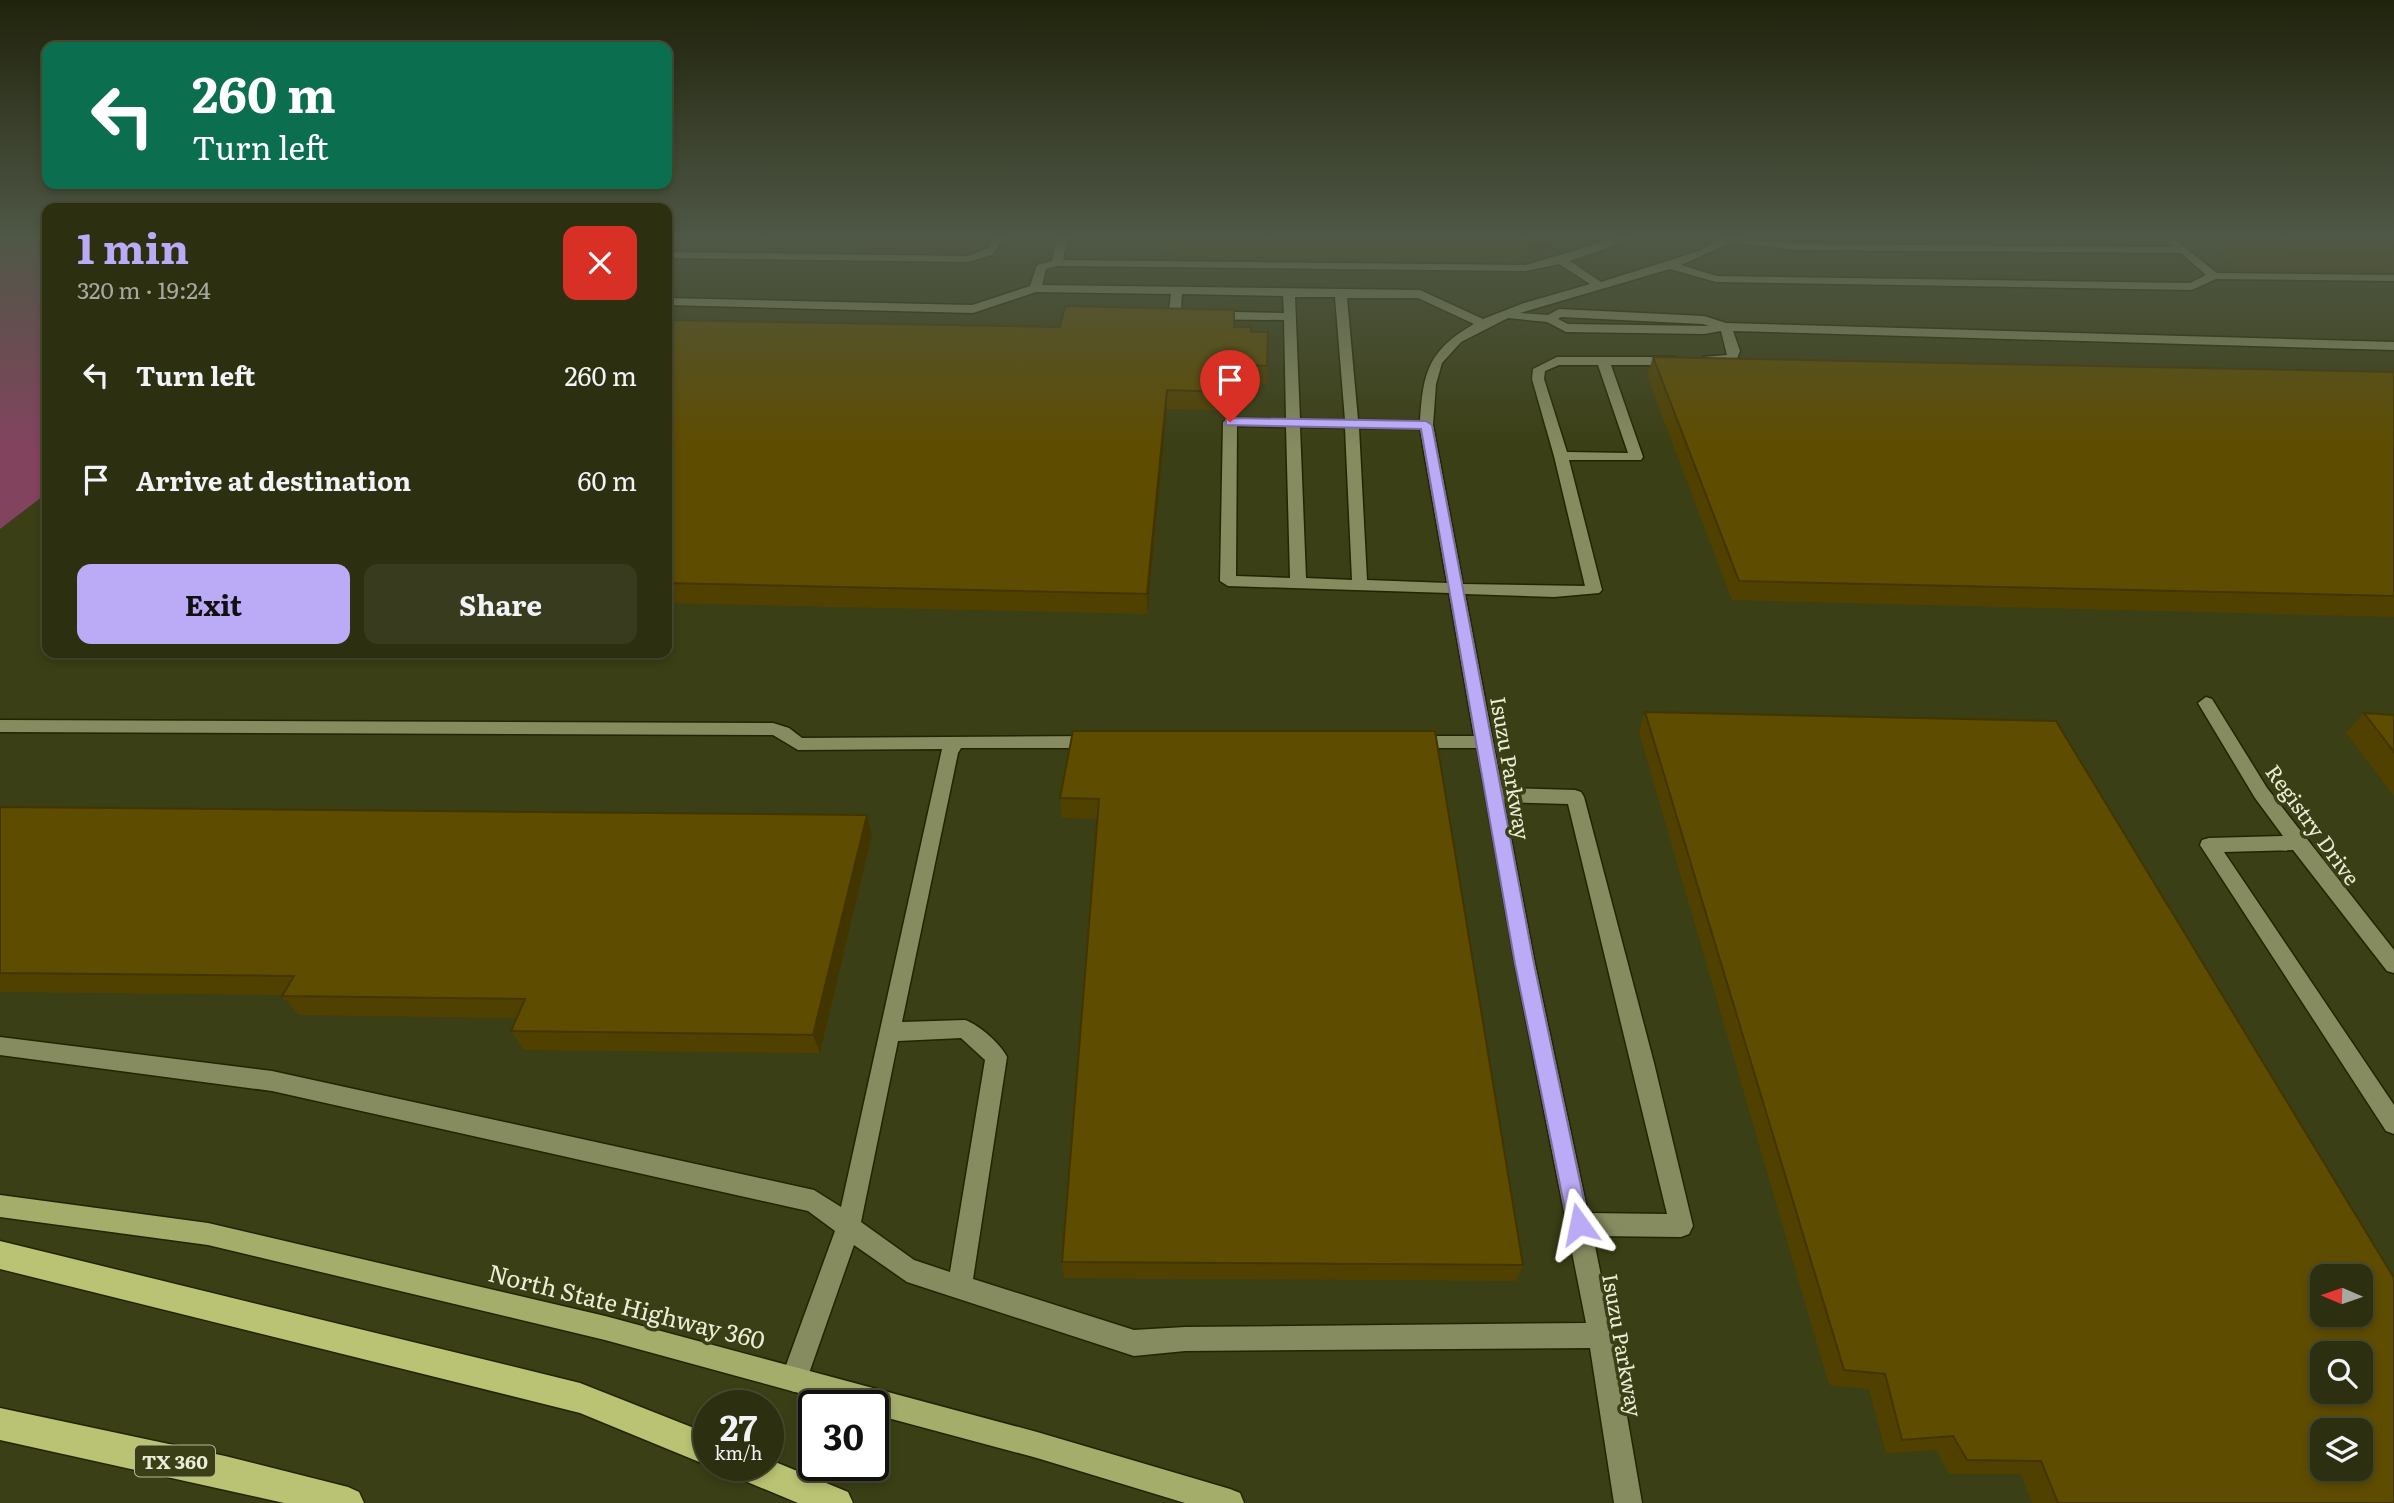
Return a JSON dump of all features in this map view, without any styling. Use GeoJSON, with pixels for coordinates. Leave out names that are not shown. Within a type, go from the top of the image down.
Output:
{"type":"FeatureCollection","features":[{"type":"Feature","properties":{"kind":"highway"},"geometry":{"type":"LineString","coordinates":[[0,1255],[580,1398],[693,1444]]}},
{"type":"Feature","properties":{"kind":"highway","name":"TX 360"},"geometry":{"type":"LineString","coordinates":[[0,1424],[225,1472],[348,1503]]}},
{"type":"Feature","properties":{"kind":"highway"},"geometry":{"type":"LineString","coordinates":[[784,1481],[838,1503]]}},
{"type":"Feature","properties":{"kind":"main road","name":"North State Highway 360"},"geometry":{"type":"LineString","coordinates":[[0,1206],[208,1234],[605,1328],[1037,1445],[1230,1503]]}},
{"type":"Feature","properties":{"kind":"street"},"geometry":{"type":"LineString","coordinates":[[892,307],[978,307]]}},
{"type":"Feature","properties":{"kind":"street"},"geometry":{"type":"LineString","coordinates":[[1175,307],[1175,310],[1184,315],[1290,317]]}},
{"type":"Feature","properties":{"kind":"street"},"geometry":{"type":"LineString","coordinates":[[1290,307],[1297,583]]}},
{"type":"Feature","properties":{"kind":"street"},"geometry":{"type":"LineString","coordinates":[[1342,307],[1352,424],[1360,585]]}},
{"type":"Feature","properties":{"kind":"street"},"geometry":{"type":"LineString","coordinates":[[1448,307],[1484,324]]}},
{"type":"Feature","properties":{"kind":"street","name":"Isuzu Parkway"},"geometry":{"type":"LineString","coordinates":[[1528,307],[1503,315],[1458,339],[1435,362],[1426,425],[1525,964],[1601,1335],[1628,1503]]}},
{"type":"Feature","properties":{"kind":"street"},"geometry":{"type":"LineString","coordinates":[[1503,315],[1550,319],[1566,328],[1706,330],[1725,327],[2394,346]]}},
{"type":"Feature","properties":{"kind":"street"},"geometry":{"type":"LineString","coordinates":[[1426,425],[1230,422],[1228,581],[1554,592],[1594,590],[1561,456],[1538,379],[1539,369],[1558,361],[1732,358],[1734,351],[1725,327]]}},
{"type":"Feature","properties":{"kind":"street"},"geometry":{"type":"LineString","coordinates":[[1561,456],[1636,457],[1603,361]]}},
{"type":"Feature","properties":{"kind":"street","name":"Registry Drive"},"geometry":{"type":"LineString","coordinates":[[2206,703],[2261,793],[2394,965]]}},
{"type":"Feature","properties":{"kind":"street"},"geometry":{"type":"LineString","coordinates":[[0,726],[773,729],[783,732],[798,744],[1109,742]]}},
{"type":"Feature","properties":{"kind":"street"},"geometry":{"type":"LineString","coordinates":[[1401,742],[1484,742]]}},
{"type":"Feature","properties":{"kind":"street"},"geometry":{"type":"LineString","coordinates":[[794,1379],[848,1228],[949,752],[955,743]]}},
{"type":"Feature","properties":{"kind":"street"},"geometry":{"type":"LineString","coordinates":[[1494,795],[1575,797],[1643,1063],[1681,1226],[1579,1224]]}},
{"type":"Feature","properties":{"kind":"street"},"geometry":{"type":"LineString","coordinates":[[2298,843],[2209,845],[2394,1124]]}},
{"type":"Feature","properties":{"kind":"street"},"geometry":{"type":"LineString","coordinates":[[890,1032],[965,1029],[996,1058],[960,1287]]}},
{"type":"Feature","properties":{"kind":"street"},"geometry":{"type":"LineString","coordinates":[[0,1046],[272,1081],[814,1201],[907,1270],[1134,1343],[1185,1339],[1601,1335]]}},
{"type":"Feature","properties":{"kind":"shaded area"},"geometry":{"type":"Polygon","coordinates":[[[0,307],[42,307],[42,497],[0,529],[0,307]]]}},
{"type":"Feature","properties":{"kind":"building"},"geometry":{"type":"Polygon","coordinates":[[[1065,307],[1234,310],[1234,327],[1251,327],[1251,332],[1268,332],[1267,366],[1251,365],[1251,371],[1232,370],[1231,392],[1167,390],[1147,594],[672,583],[672,320],[1060,327],[1065,307]]]}},
{"type":"Feature","properties":{"kind":"building"},"geometry":{"type":"Polygon","coordinates":[[[1653,357],[2394,372],[2394,596],[1739,581],[1653,357]]]}},
{"type":"Feature","properties":{"kind":"building"},"geometry":{"type":"Polygon","coordinates":[[[1645,712],[2056,721],[2394,1278],[2394,1503],[2058,1503],[2041,1461],[1967,1460],[1953,1436],[1902,1440],[1885,1374],[1844,1370],[1645,712]]]}},
{"type":"Feature","properties":{"kind":"building"},"geometry":{"type":"Polygon","coordinates":[[[2364,713],[2394,715],[2394,752],[2364,713]]]}},
{"type":"Feature","properties":{"kind":"building"},"geometry":{"type":"Polygon","coordinates":[[[1073,731],[1435,731],[1523,1265],[1062,1262],[1099,799],[1060,798],[1073,731]]]}},
{"type":"Feature","properties":{"kind":"building"},"geometry":{"type":"Polygon","coordinates":[[[0,807],[867,815],[813,1035],[511,1031],[525,999],[282,996],[294,976],[0,973],[0,807]]]}},
{"type":"Feature","properties":{"kind":"route"},"geometry":{"type":"LineString","coordinates":[[1230,422],[1426,425],[1525,964],[1579,1224]]}}]}
